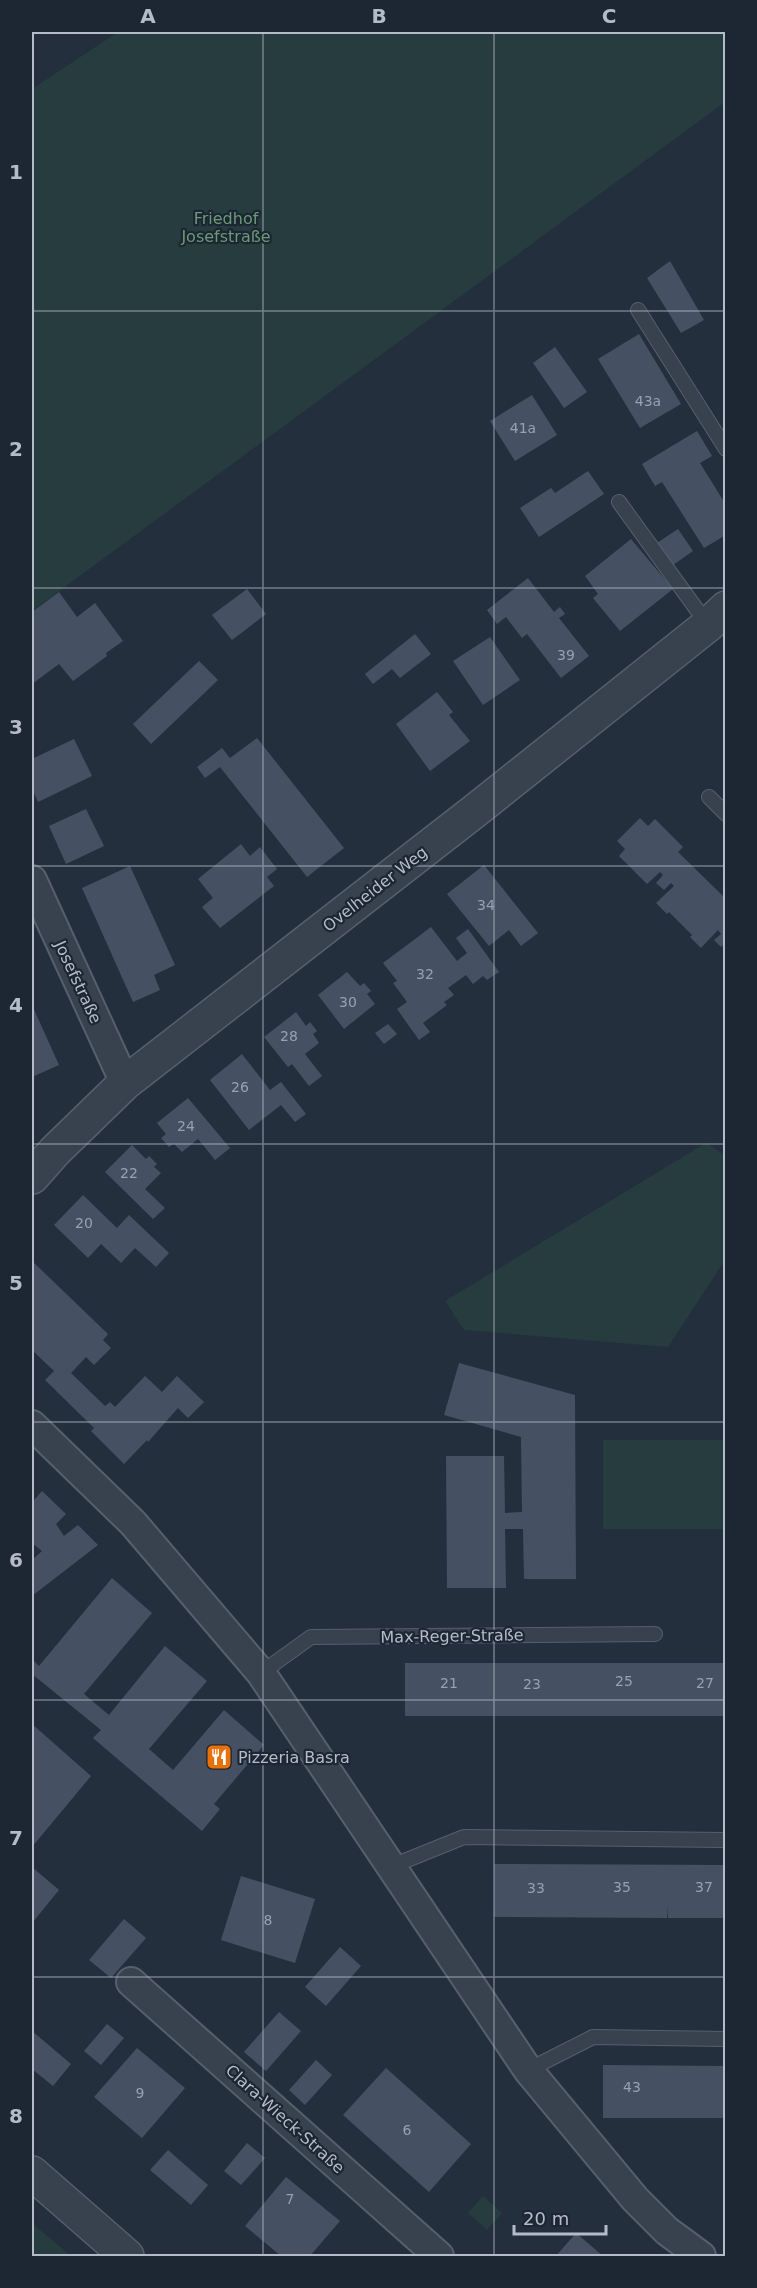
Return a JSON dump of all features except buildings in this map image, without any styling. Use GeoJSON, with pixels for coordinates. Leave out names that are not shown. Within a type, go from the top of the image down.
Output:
{"type":"FeatureCollection","features":[{"type":"Feature","properties":{"kind":"street","name":"Ovelheider Weg"},"geometry":{"type":"LineString","coordinates":[[32,1177],[55,1151],[125,1083],[491,798],[717,617]]}},
{"type":"Feature","properties":{"kind":"street","name":"Josefstraße"},"geometry":{"type":"LineString","coordinates":[[32,880],[125,1083]]}},
{"type":"Feature","properties":{"kind":"street"},"geometry":{"type":"LineString","coordinates":[[32,1425],[133,1523],[261,1673],[528,2070],[635,2199],[667,2230],[701,2256]]}},
{"type":"Feature","properties":{"kind":"street","name":"Clara-Wieck-Straße"},"geometry":{"type":"LineString","coordinates":[[130,1982],[439,2256]]}},
{"type":"Feature","properties":{"kind":"street"},"geometry":{"type":"LineString","coordinates":[[32,2173],[127,2256]]}},
{"type":"Feature","properties":{"kind":"lane"},"geometry":{"type":"LineString","coordinates":[[638,310],[726,449]]}},
{"type":"Feature","properties":{"kind":"lane"},"geometry":{"type":"LineString","coordinates":[[619,502],[717,617]]}},
{"type":"Feature","properties":{"kind":"lane"},"geometry":{"type":"LineString","coordinates":[[709,797],[726,814]]}},
{"type":"Feature","properties":{"kind":"lane","name":"Max-Reger-Straße"},"geometry":{"type":"LineString","coordinates":[[261,1673],[311,1637],[655,1634]]}},
{"type":"Feature","properties":{"kind":"lane"},"geometry":{"type":"LineString","coordinates":[[392,1866],[464,1837],[726,1840]]}},
{"type":"Feature","properties":{"kind":"lane"},"geometry":{"type":"LineString","coordinates":[[528,2070],[593,2037],[726,2039]]}},
{"type":"Feature","properties":{"kind":"green space","name":"Friedhof Josefstraße"},"geometry":{"type":"Polygon","coordinates":[[[118,32],[725,32],[725,102],[32,611],[32,89],[118,32]]]}},
{"type":"Feature","properties":{"kind":"green space"},"geometry":{"type":"Polygon","coordinates":[[[706,1143],[725,1155],[725,1260],[668,1347],[464,1330],[445,1301],[706,1143]]]}},
{"type":"Feature","properties":{"kind":"green space"},"geometry":{"type":"Polygon","coordinates":[[[603,1440],[725,1440],[725,1529],[603,1529],[603,1440]]]}},
{"type":"Feature","properties":{"kind":"green space"},"geometry":{"type":"Polygon","coordinates":[[[483,2196],[502,2213],[487,2230],[468,2213],[483,2196]]]}},
{"type":"Feature","properties":{"kind":"green space"},"geometry":{"type":"Polygon","coordinates":[[[32,2223],[71,2256],[32,2256],[32,2223]]]}},
{"type":"Feature","properties":{"kind":"place","name":"Pizzeria Basra"},"geometry":{"type":"Point","coordinates":[219,1757]}}]}
